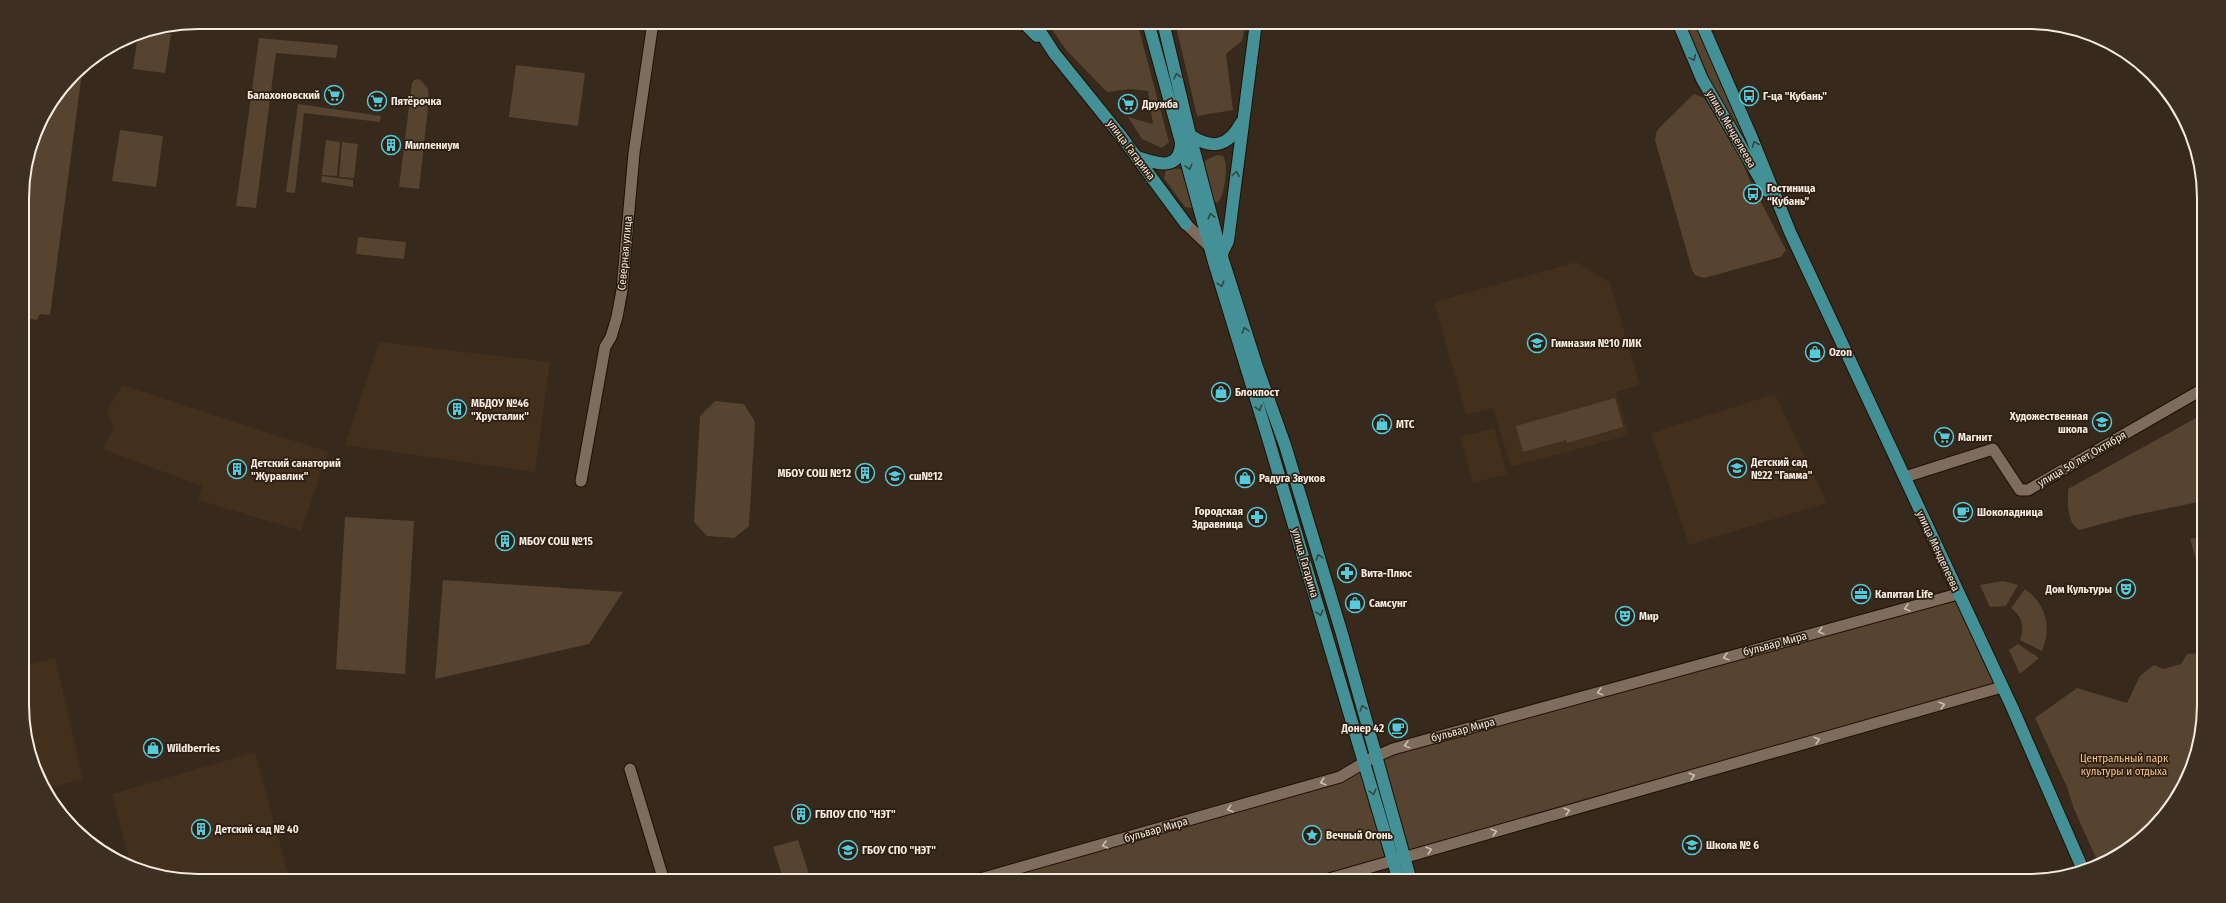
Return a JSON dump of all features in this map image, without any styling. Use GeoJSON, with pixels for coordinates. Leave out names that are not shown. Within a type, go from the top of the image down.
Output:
{"type":"FeatureCollection","features":[{"type":"Feature","properties":{"kind":"main road","name":"улица Гагарина"},"geometry":{"type":"LineString","coordinates":[[1030,29],[1054,52]]}},
{"type":"Feature","properties":{"kind":"main road","name":"улица Гагарина"},"geometry":{"type":"LineString","coordinates":[[1039,29],[1054,52],[1137,157],[1186,224]]}},
{"type":"Feature","properties":{"kind":"main road","name":"улица Гагарина"},"geometry":{"type":"LineString","coordinates":[[1150,29],[1186,137],[1257,367],[1285,445],[1377,756],[1409,874]]}},
{"type":"Feature","properties":{"kind":"main road","name":"улица Гагарина"},"geometry":{"type":"LineString","coordinates":[[1165,29],[1186,137],[1210,246],[1397,874]]}},
{"type":"Feature","properties":{"kind":"main road"},"geometry":{"type":"LineString","coordinates":[[1222,253],[1228,241],[1242,121],[1255,29]]}},
{"type":"Feature","properties":{"kind":"main road","name":"улица Менделеева"},"geometry":{"type":"LineString","coordinates":[[1681,29],[1702,79],[1790,232]]}},
{"type":"Feature","properties":{"kind":"main road","name":"улица Менделеева"},"geometry":{"type":"LineString","coordinates":[[1704,29],[1751,136],[1790,232],[2002,687],[2053,798],[2081,865]]}},
{"type":"Feature","properties":{"kind":"main road"},"geometry":{"type":"LineString","coordinates":[[1137,157],[1148,161],[1169,163],[1176,160],[1186,137],[1212,145],[1223,142],[1234,136],[1242,121]]}},
{"type":"Feature","properties":{"kind":"street","name":"Северная улица"},"geometry":{"type":"LineString","coordinates":[[581,481],[605,347],[615,324],[622,290],[634,154],[652,29]]}},
{"type":"Feature","properties":{"kind":"street","name":"улица Гагарина"},"geometry":{"type":"LineString","coordinates":[[1186,224],[1210,246]]}},
{"type":"Feature","properties":{"kind":"street","name":"улица 50 лет Октября"},"geometry":{"type":"LineString","coordinates":[[1904,477],[1993,449],[2020,490],[2028,490],[2197,392]]}},
{"type":"Feature","properties":{"kind":"street","name":"бульвар Мира"},"geometry":{"type":"LineString","coordinates":[[998,874],[1340,777],[1377,756],[1400,747],[1958,594]]}},
{"type":"Feature","properties":{"kind":"street"},"geometry":{"type":"LineString","coordinates":[[1347,874],[2002,687]]}},
{"type":"Feature","properties":{"kind":"street"},"geometry":{"type":"LineString","coordinates":[[630,769],[662,874]]}},
{"type":"Feature","properties":{"kind":"shaded area","name":"Гимназия №10 ЛИК"},"geometry":{"type":"Polygon","coordinates":[[[1577,262],[1610,283],[1640,385],[1616,392],[1629,435],[1511,467],[1493,408],[1466,415],[1434,302],[1577,262]]]}},
{"type":"Feature","properties":{"kind":"shaded area"},"geometry":{"type":"Polygon","coordinates":[[[379,342],[550,362],[535,472],[345,445],[379,342]]]}},
{"type":"Feature","properties":{"kind":"shaded area"},"geometry":{"type":"Polygon","coordinates":[[[122,385],[328,452],[301,531],[198,500],[202,486],[102,449],[114,427],[107,411],[122,385]]]}},
{"type":"Feature","properties":{"kind":"shaded area","name":"Детский сад №22 \"Гамма\""},"geometry":{"type":"Polygon","coordinates":[[[1775,394],[1827,503],[1689,545],[1651,433],[1775,394]]]}},
{"type":"Feature","properties":{"kind":"shaded area"},"geometry":{"type":"Polygon","coordinates":[[[1494,428],[1507,474],[1473,483],[1460,437],[1494,428]]]}},
{"type":"Feature","properties":{"kind":"shaded area"},"geometry":{"type":"Polygon","coordinates":[[[55,658],[83,779],[50,787],[46,780],[38,759],[30,727],[29,665],[55,658]]]}},
{"type":"Feature","properties":{"kind":"shaded area"},"geometry":{"type":"Polygon","coordinates":[[[255,752],[288,874],[176,873],[154,868],[129,860],[112,794],[255,752]]]}},
{"type":"Feature","properties":{"kind":"green space"},"geometry":{"type":"Polygon","coordinates":[[[1052,29],[1139,29],[1169,142],[1162,148],[1142,139],[1128,117],[1153,124],[1148,91],[1130,89],[1107,92],[1067,51],[1052,29]]]}},
{"type":"Feature","properties":{"kind":"green space"},"geometry":{"type":"Polygon","coordinates":[[[1154,29],[1160,29],[1168,58],[1177,112],[1154,29]]]}},
{"type":"Feature","properties":{"kind":"green space"},"geometry":{"type":"Polygon","coordinates":[[[1177,29],[1245,29],[1242,41],[1226,54],[1233,110],[1197,116],[1177,29]]]}},
{"type":"Feature","properties":{"kind":"green space"},"geometry":{"type":"Polygon","coordinates":[[[1686,29],[1698,29],[1745,136],[1742,137],[1708,82],[1686,29]]]}},
{"type":"Feature","properties":{"kind":"green space"},"geometry":{"type":"Polygon","coordinates":[[[162,33],[171,34],[165,73],[133,69],[137,41],[162,33]]]}},
{"type":"Feature","properties":{"kind":"green space"},"geometry":{"type":"Polygon","coordinates":[[[259,38],[338,45],[336,58],[276,53],[256,208],[236,206],[259,38]]]}},
{"type":"Feature","properties":{"kind":"green space"},"geometry":{"type":"Polygon","coordinates":[[[516,65],[585,73],[578,126],[509,117],[516,65]]]}},
{"type":"Feature","properties":{"kind":"green space"},"geometry":{"type":"Polygon","coordinates":[[[82,75],[50,315],[40,314],[37,320],[29,319],[29,187],[32,165],[46,123],[57,104],[82,75]]]}},
{"type":"Feature","properties":{"kind":"green space"},"geometry":{"type":"Polygon","coordinates":[[[419,79],[428,88],[429,99],[419,189],[399,187],[412,83],[414,80],[419,79]]]}},
{"type":"Feature","properties":{"kind":"green space"},"geometry":{"type":"Polygon","coordinates":[[[1694,94],[1704,98],[1739,153],[1750,181],[1786,250],[1781,257],[1704,278],[1695,275],[1692,270],[1655,140],[1656,133],[1659,128],[1694,94]]]}},
{"type":"Feature","properties":{"kind":"green space"},"geometry":{"type":"Polygon","coordinates":[[[298,104],[381,116],[380,122],[304,113],[295,193],[286,192],[298,104]]]}},
{"type":"Feature","properties":{"kind":"green space"},"geometry":{"type":"Polygon","coordinates":[[[120,130],[163,136],[156,187],[112,181],[120,130]]]}},
{"type":"Feature","properties":{"kind":"green space"},"geometry":{"type":"Polygon","coordinates":[[[326,140],[340,142],[337,176],[322,175],[326,140]]]}},
{"type":"Feature","properties":{"kind":"green space"},"geometry":{"type":"Polygon","coordinates":[[[342,142],[358,144],[354,178],[339,177],[342,142]]]}},
{"type":"Feature","properties":{"kind":"green space"},"geometry":{"type":"Polygon","coordinates":[[[1217,155],[1223,156],[1225,160],[1226,173],[1224,188],[1220,200],[1217,203],[1212,200],[1203,164],[1206,160],[1217,155]]]}},
{"type":"Feature","properties":{"kind":"green space"},"geometry":{"type":"Polygon","coordinates":[[[1171,168],[1181,169],[1185,174],[1193,206],[1191,208],[1185,207],[1164,178],[1166,170],[1171,168]]]}},
{"type":"Feature","properties":{"kind":"green space"},"geometry":{"type":"Polygon","coordinates":[[[322,176],[353,180],[353,187],[321,182],[322,176]]]}},
{"type":"Feature","properties":{"kind":"green space"},"geometry":{"type":"Polygon","coordinates":[[[358,237],[406,242],[404,259],[356,254],[358,237]]]}},
{"type":"Feature","properties":{"kind":"green space"},"geometry":{"type":"Polygon","coordinates":[[[1615,398],[1623,427],[1567,443],[1566,440],[1523,452],[1516,426],[1615,398]]]}},
{"type":"Feature","properties":{"kind":"green space"},"geometry":{"type":"Polygon","coordinates":[[[715,401],[744,404],[755,422],[749,526],[734,538],[707,536],[694,522],[700,416],[715,401]]]}},
{"type":"Feature","properties":{"kind":"green space"},"geometry":{"type":"Polygon","coordinates":[[[2197,417],[2197,502],[2131,516],[2079,530],[2072,522],[2070,517],[2068,489],[2197,417]]]}},
{"type":"Feature","properties":{"kind":"green space"},"geometry":{"type":"Polygon","coordinates":[[[345,517],[414,521],[405,674],[336,669],[345,517]]]}},
{"type":"Feature","properties":{"kind":"green space"},"geometry":{"type":"Polygon","coordinates":[[[2197,537],[2197,564],[2190,539],[2197,537]]]}},
{"type":"Feature","properties":{"kind":"green space"},"geometry":{"type":"Polygon","coordinates":[[[443,580],[623,592],[589,644],[435,679],[443,580]]]}},
{"type":"Feature","properties":{"kind":"green space"},"geometry":{"type":"Polygon","coordinates":[[[2003,581],[2018,585],[2006,606],[1990,607],[1980,585],[2003,581]]]}},
{"type":"Feature","properties":{"kind":"green space"},"geometry":{"type":"Polygon","coordinates":[[[2025,589],[2038,602],[2045,617],[2047,633],[2042,651],[2020,640],[2022,635],[2022,622],[2015,611],[2011,608],[2025,589]]]}},
{"type":"Feature","properties":{"kind":"green space"},"geometry":{"type":"Polygon","coordinates":[[[1958,594],[2002,687],[1347,874],[998,874],[1340,777],[1370,759],[1958,594]]]}},
{"type":"Feature","properties":{"kind":"green space"},"geometry":{"type":"Polygon","coordinates":[[[2018,644],[2039,658],[2020,674],[2009,650],[2018,644]]]}},
{"type":"Feature","properties":{"kind":"green space","name":"Центральный парк культуры и отдыха"},"geometry":{"type":"Polygon","coordinates":[[[2197,653],[2197,716],[2194,738],[2180,780],[2169,799],[2148,825],[2122,846],[2097,859],[2074,809],[2067,787],[2035,718],[2077,688],[2127,703],[2140,676],[2154,665],[2163,669],[2181,664],[2187,654],[2197,653]]]}},
{"type":"Feature","properties":{"kind":"green space"},"geometry":{"type":"Polygon","coordinates":[[[798,840],[809,874],[782,874],[773,847],[798,840]]]}},
{"type":"Feature","properties":{"kind":"place","name":"Балахоновский"},"geometry":{"type":"Point","coordinates":[334,95]}},
{"type":"Feature","properties":{"kind":"place","name":"Г-ца \"Кубань\""},"geometry":{"type":"Point","coordinates":[1749,96]}},
{"type":"Feature","properties":{"kind":"place","name":"Пятёрочка"},"geometry":{"type":"Point","coordinates":[377,101]}},
{"type":"Feature","properties":{"kind":"place","name":"Дружба"},"geometry":{"type":"Point","coordinates":[1128,104]}},
{"type":"Feature","properties":{"kind":"place","name":"Миллениум"},"geometry":{"type":"Point","coordinates":[391,145]}},
{"type":"Feature","properties":{"kind":"place","name":"Гостиница “Кубань”"},"geometry":{"type":"Point","coordinates":[1753,194]}},
{"type":"Feature","properties":{"kind":"place","name":"Гимназия №10 ЛИК"},"geometry":{"type":"Point","coordinates":[1537,343]}},
{"type":"Feature","properties":{"kind":"place","name":"Ozon"},"geometry":{"type":"Point","coordinates":[1815,352]}},
{"type":"Feature","properties":{"kind":"place","name":"Блокпост"},"geometry":{"type":"Point","coordinates":[1221,392]}},
{"type":"Feature","properties":{"kind":"place","name":"МБДОУ №46 \"Хрусталик\""},"geometry":{"type":"Point","coordinates":[457,409]}},
{"type":"Feature","properties":{"kind":"place","name":"Художественная школа"},"geometry":{"type":"Point","coordinates":[2102,422]}},
{"type":"Feature","properties":{"kind":"place","name":"МТС"},"geometry":{"type":"Point","coordinates":[1382,424]}},
{"type":"Feature","properties":{"kind":"place","name":"Магнит"},"geometry":{"type":"Point","coordinates":[1944,437]}},
{"type":"Feature","properties":{"kind":"place","name":"Детский сад №22 \"Гамма\""},"geometry":{"type":"Point","coordinates":[1737,468]}},
{"type":"Feature","properties":{"kind":"place","name":"Детский санаторий \"Журавлик\""},"geometry":{"type":"Point","coordinates":[237,469]}},
{"type":"Feature","properties":{"kind":"place","name":"МБОУ СОШ №12"},"geometry":{"type":"Point","coordinates":[865,473]}},
{"type":"Feature","properties":{"kind":"place","name":"сш№12"},"geometry":{"type":"Point","coordinates":[895,476]}},
{"type":"Feature","properties":{"kind":"place","name":"Радуга Звуков"},"geometry":{"type":"Point","coordinates":[1245,478]}},
{"type":"Feature","properties":{"kind":"place","name":"Шоколадница"},"geometry":{"type":"Point","coordinates":[1963,512]}},
{"type":"Feature","properties":{"kind":"place","name":"Городская Здравница"},"geometry":{"type":"Point","coordinates":[1257,517]}},
{"type":"Feature","properties":{"kind":"place","name":"МБОУ СОШ №15"},"geometry":{"type":"Point","coordinates":[505,541]}},
{"type":"Feature","properties":{"kind":"place","name":"Вита-Плюс"},"geometry":{"type":"Point","coordinates":[1347,573]}},
{"type":"Feature","properties":{"kind":"place","name":"Дом Культуры"},"geometry":{"type":"Point","coordinates":[2126,589]}},
{"type":"Feature","properties":{"kind":"place","name":"Капитал Life"},"geometry":{"type":"Point","coordinates":[1861,594]}},
{"type":"Feature","properties":{"kind":"place","name":"Самсунг"},"geometry":{"type":"Point","coordinates":[1355,603]}},
{"type":"Feature","properties":{"kind":"place","name":"Мир"},"geometry":{"type":"Point","coordinates":[1625,616]}},
{"type":"Feature","properties":{"kind":"place","name":"Донер 42"},"geometry":{"type":"Point","coordinates":[1398,728]}},
{"type":"Feature","properties":{"kind":"place","name":"Wildberries"},"geometry":{"type":"Point","coordinates":[153,748]}},
{"type":"Feature","properties":{"kind":"place","name":"ГБПОУ СПО \"НЭТ\""},"geometry":{"type":"Point","coordinates":[801,814]}},
{"type":"Feature","properties":{"kind":"place","name":"Детский сад № 40"},"geometry":{"type":"Point","coordinates":[201,829]}},
{"type":"Feature","properties":{"kind":"place","name":"Вечный Огонь"},"geometry":{"type":"Point","coordinates":[1312,835]}},
{"type":"Feature","properties":{"kind":"place","name":"Школа № 6"},"geometry":{"type":"Point","coordinates":[1692,845]}},
{"type":"Feature","properties":{"kind":"place","name":"ГБОУ СПО \"НЭТ\""},"geometry":{"type":"Point","coordinates":[848,850]}}]}
